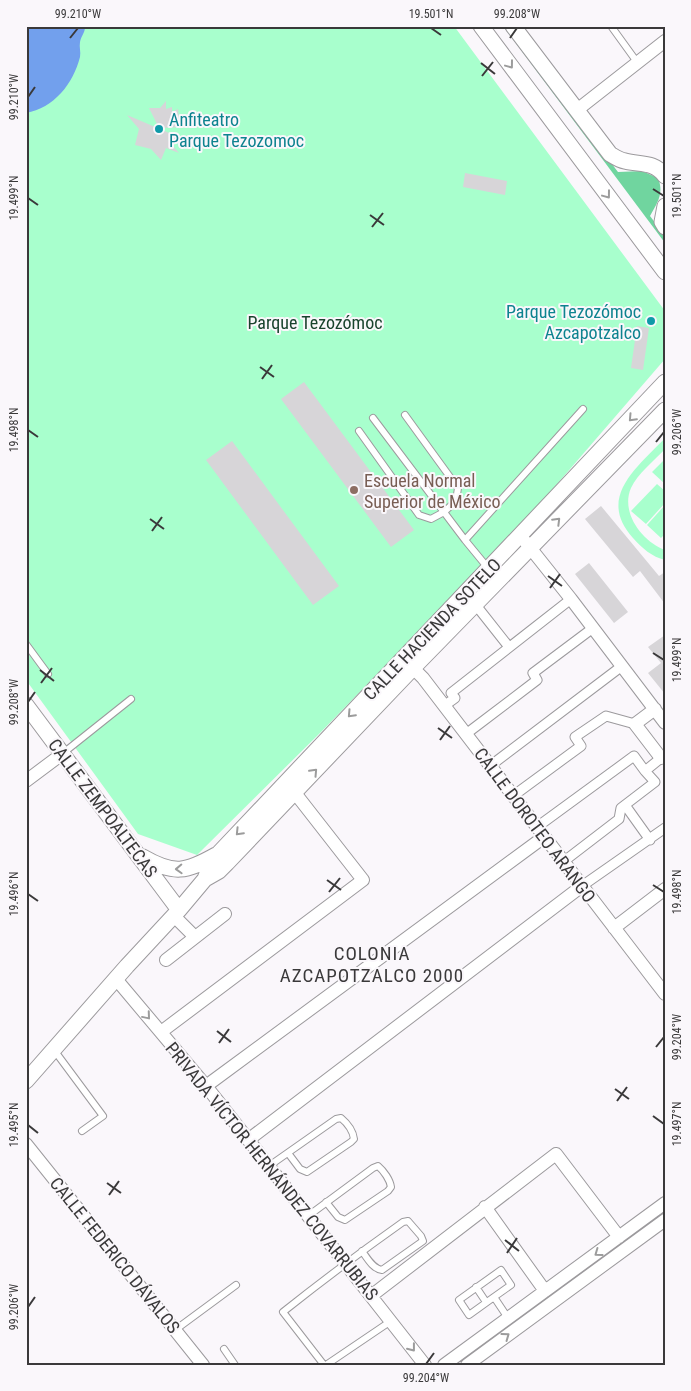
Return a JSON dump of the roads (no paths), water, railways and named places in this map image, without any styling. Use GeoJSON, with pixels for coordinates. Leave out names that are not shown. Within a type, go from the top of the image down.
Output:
{"type":"FeatureCollection","features":[{"type":"Feature","properties":{"kind":"street"},"geometry":{"type":"LineString","coordinates":[[481,26],[665,272]]}},
{"type":"Feature","properties":{"kind":"street"},"geometry":{"type":"LineString","coordinates":[[513,26],[610,154],[622,160],[662,168]]}},
{"type":"Feature","properties":{"kind":"street"},"geometry":{"type":"LineString","coordinates":[[577,110],[665,40]]}},
{"type":"Feature","properties":{"kind":"street"},"geometry":{"type":"LineString","coordinates":[[665,206],[662,222],[665,227]]}},
{"type":"Feature","properties":{"kind":"street","name":"CALLE HACIENDA SOTELO"},"geometry":{"type":"LineString","coordinates":[[205,879],[219,871],[295,793],[489,569],[665,382]]}},
{"type":"Feature","properties":{"kind":"street","name":"CALLE HACIENDA SOTELO"},"geometry":{"type":"LineString","coordinates":[[26,1081],[127,966],[177,913],[205,879],[219,853],[408,663],[475,604],[665,410]]}},
{"type":"Feature","properties":{"kind":"street"},"geometry":{"type":"LineString","coordinates":[[520,535],[665,723]]}},
{"type":"Feature","properties":{"kind":"street"},"geometry":{"type":"LineString","coordinates":[[444,706],[455,698],[451,693],[571,599]]}},
{"type":"Feature","properties":{"kind":"street"},"geometry":{"type":"LineString","coordinates":[[475,604],[509,647]]}},
{"type":"Feature","properties":{"kind":"street"},"geometry":{"type":"LineString","coordinates":[[466,734],[537,680],[533,674],[593,628]]}},
{"type":"Feature","properties":{"kind":"street","name":"CALLE DOROTEO ARANGO"},"geometry":{"type":"LineString","coordinates":[[408,663],[423,678],[665,994]]}},
{"type":"Feature","properties":{"kind":"street"},"geometry":{"type":"LineString","coordinates":[[490,766],[622,666]]}},
{"type":"Feature","properties":{"kind":"street","name":"CALLE ZEMPOALTECAS"},"geometry":{"type":"LineString","coordinates":[[26,705],[139,856],[177,913]]}},
{"type":"Feature","properties":{"kind":"street"},"geometry":{"type":"LineString","coordinates":[[635,724],[655,709]]}},
{"type":"Feature","properties":{"kind":"street"},"geometry":{"type":"LineString","coordinates":[[513,796],[581,746],[575,737],[606,716],[635,724],[661,758],[645,771]]}},
{"type":"Feature","properties":{"kind":"street"},"geometry":{"type":"LineString","coordinates":[[26,781],[62,754]]}},
{"type":"Feature","properties":{"kind":"street"},"geometry":{"type":"LineString","coordinates":[[206,1086],[541,832],[634,756],[655,782],[621,808],[619,819],[563,862]]}},
{"type":"Feature","properties":{"kind":"street"},"geometry":{"type":"LineString","coordinates":[[161,1032],[362,880],[295,793]]}},
{"type":"Feature","properties":{"kind":"street"},"geometry":{"type":"LineString","coordinates":[[625,805],[650,840]]}},
{"type":"Feature","properties":{"kind":"street"},"geometry":{"type":"LineString","coordinates":[[248,1140],[582,886],[665,828]]}},
{"type":"Feature","properties":{"kind":"street"},"geometry":{"type":"LineString","coordinates":[[139,856],[158,866],[175,870],[192,868],[219,853]]}},
{"type":"Feature","properties":{"kind":"street"},"geometry":{"type":"LineString","coordinates":[[614,928],[665,889]]}},
{"type":"Feature","properties":{"kind":"street"},"geometry":{"type":"LineString","coordinates":[[177,913],[195,937]]}},
{"type":"Feature","properties":{"kind":"street"},"geometry":{"type":"LineString","coordinates":[[166,960],[225,914]]}},
{"type":"Feature","properties":{"kind":"street","name":"PRIVADA VÍCTOR HERNÁNDEZ COVARRUBIAS"},"geometry":{"type":"LineString","coordinates":[[116,979],[206,1086],[425,1365]]}},
{"type":"Feature","properties":{"kind":"street","name":"CALLE FEDERICO DÁVALOS"},"geometry":{"type":"LineString","coordinates":[[26,1144],[203,1365]]}},
{"type":"Feature","properties":{"kind":"street"},"geometry":{"type":"LineString","coordinates":[[371,1296],[556,1154],[619,1237]]}},
{"type":"Feature","properties":{"kind":"street"},"geometry":{"type":"LineString","coordinates":[[444,1365],[665,1203]]}},
{"type":"Feature","properties":{"kind":"street"},"geometry":{"type":"LineString","coordinates":[[485,1208],[545,1291]]}},
{"type":"Feature","properties":{"kind":"street"},"geometry":{"type":"LineString","coordinates":[[467,1365],[665,1220]]}},
{"type":"Feature","properties":{"kind":"lane"},"geometry":{"type":"LineString","coordinates":[[612,26],[637,62]]}},
{"type":"Feature","properties":{"kind":"lane"},"geometry":{"type":"LineString","coordinates":[[465,540],[583,409]]}},
{"type":"Feature","properties":{"kind":"lane"},"geometry":{"type":"LineString","coordinates":[[359,431],[419,515],[431,519],[444,512],[456,501],[458,488],[405,415]]}},
{"type":"Feature","properties":{"kind":"lane"},"geometry":{"type":"LineString","coordinates":[[373,418],[489,569]]}},
{"type":"Feature","properties":{"kind":"lane"},"geometry":{"type":"LineString","coordinates":[[26,644],[48,674]]}},
{"type":"Feature","properties":{"kind":"lane"},"geometry":{"type":"LineString","coordinates":[[62,754],[131,699]]}},
{"type":"Feature","properties":{"kind":"lane"},"geometry":{"type":"LineString","coordinates":[[54,1050],[103,1116],[82,1131]]}},
{"type":"Feature","properties":{"kind":"lane"},"geometry":{"type":"LineString","coordinates":[[269,1166],[336,1119],[341,1118],[354,1134],[354,1139],[343,1148],[307,1172],[300,1169],[288,1153]]}},
{"type":"Feature","properties":{"kind":"lane"},"geometry":{"type":"LineString","coordinates":[[308,1216],[326,1202],[378,1166],[390,1182],[391,1187],[388,1192],[345,1220],[338,1217],[326,1202]]}},
{"type":"Feature","properties":{"kind":"lane"},"geometry":{"type":"LineString","coordinates":[[362,1251],[374,1266],[382,1270],[423,1241],[408,1221],[403,1222],[345,1263],[283,1312],[325,1365],[391,1320]]}},
{"type":"Feature","properties":{"kind":"lane"},"geometry":{"type":"LineString","coordinates":[[501,1270],[511,1285],[494,1297],[469,1315],[459,1300],[501,1270]]}},
{"type":"Feature","properties":{"kind":"lane"},"geometry":{"type":"LineString","coordinates":[[175,1330],[236,1285]]}},
{"type":"Feature","properties":{"kind":"lane"},"geometry":{"type":"LineString","coordinates":[[476,1287],[486,1302]]}},
{"type":"Feature","properties":{"kind":"lane"},"geometry":{"type":"LineString","coordinates":[[494,1297],[508,1318]]}},
{"type":"Feature","properties":{"kind":"lane"},"geometry":{"type":"LineString","coordinates":[[224,1349],[235,1365]]}},
{"type":"Feature","properties":{"kind":"water"},"geometry":{"type":"Polygon","coordinates":[[[26,26],[85,27],[80,42],[80,57],[77,67],[67,85],[54,100],[45,106],[26,113],[26,26]]]}},
{"type":"Feature","properties":{"kind":"place","name":"Anfiteatro Parque Tezozomoc"},"geometry":{"type":"Point","coordinates":[159,129]}},
{"type":"Feature","properties":{"kind":"place","name":"Parque Tezozómoc Azcapotzalco"},"geometry":{"type":"Point","coordinates":[651,321]}},
{"type":"Feature","properties":{"kind":"place","name":"Escuela Normal Superior de México"},"geometry":{"type":"Point","coordinates":[354,490]}},
{"type":"Feature","properties":{"kind":"district","name":"COLONIA AZCAPOTZALCO 2000"},"geometry":{"type":"Point","coordinates":[372,964]}},
{"type":"Feature","properties":{"kind":"park label","name":"Parque Tezozómoc"},"geometry":{"type":"Point","coordinates":[315,322]}}]}
